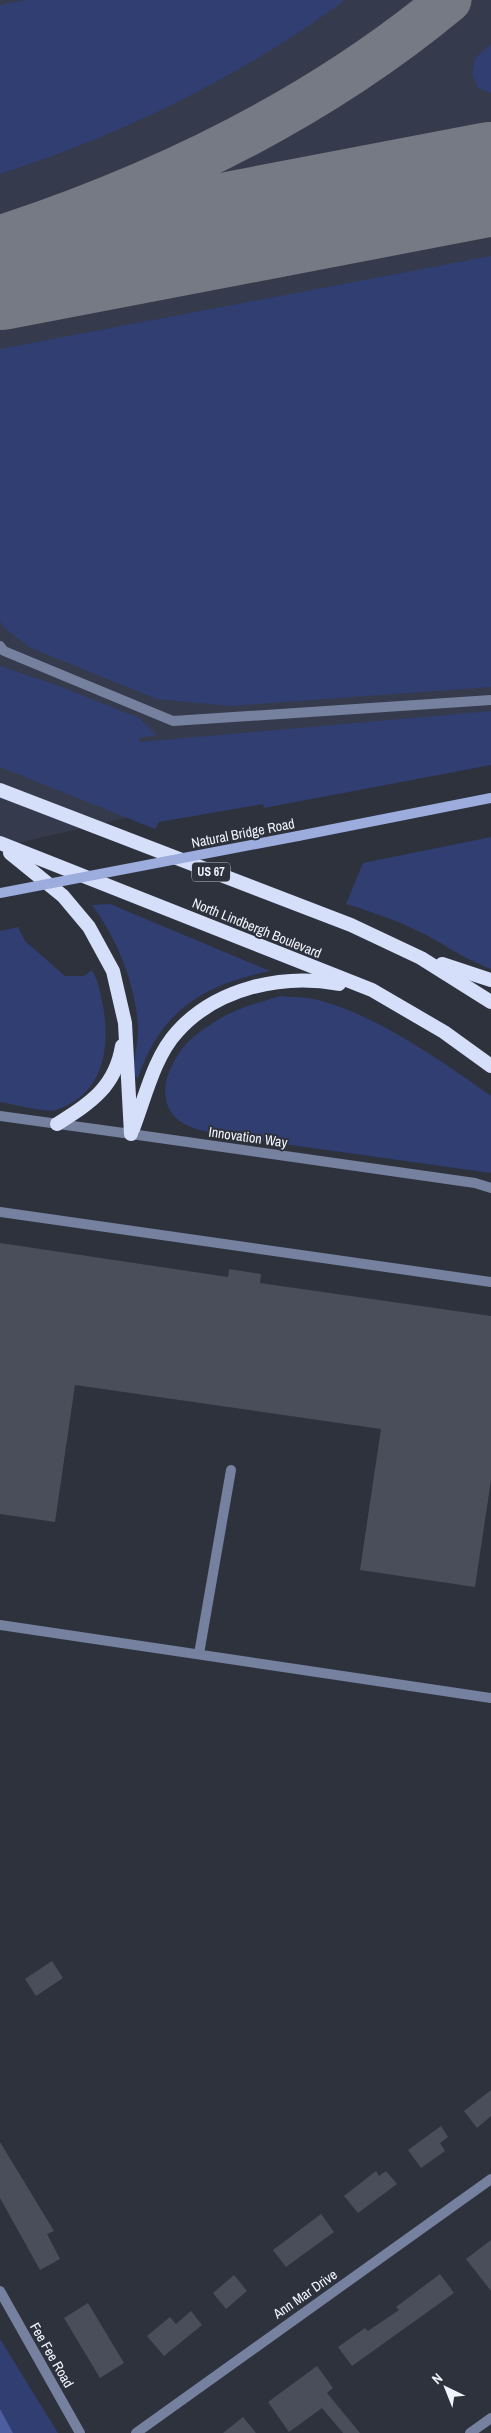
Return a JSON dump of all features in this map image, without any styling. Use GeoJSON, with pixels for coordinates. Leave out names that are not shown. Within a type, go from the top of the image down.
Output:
{"type":"FeatureCollection","features":[{"type":"Feature","properties":{"kind":"highway","name":"US 67"},"geometry":{"type":"LineString","coordinates":[[0,790],[350,925],[421,958],[491,1002]]}},
{"type":"Feature","properties":{"kind":"highway"},"geometry":{"type":"LineString","coordinates":[[0,844],[63,896],[89,926],[113,971],[125,1023],[131,1134]]}},
{"type":"Feature","properties":{"kind":"highway","name":"North Lindbergh Boulevard"},"geometry":{"type":"LineString","coordinates":[[0,844],[372,990],[444,1032],[491,1066]]}},
{"type":"Feature","properties":{"kind":"highway"},"geometry":{"type":"LineString","coordinates":[[421,958],[491,980]]}},
{"type":"Feature","properties":{"kind":"highway"},"geometry":{"type":"LineString","coordinates":[[131,1134],[161,1057],[176,1032],[198,1013],[229,995],[265,984],[295,980],[324,981],[372,990]]}},
{"type":"Feature","properties":{"kind":"highway"},"geometry":{"type":"LineString","coordinates":[[57,1124],[99,1096],[110,1080],[120,1058],[125,1023]]}},
{"type":"Feature","properties":{"kind":"main road","name":"Natural Bridge Road"},"geometry":{"type":"LineString","coordinates":[[0,893],[491,798]]}},
{"type":"Feature","properties":{"kind":"street"},"geometry":{"type":"LineString","coordinates":[[0,646],[4,651],[174,721],[491,700]]}},
{"type":"Feature","properties":{"kind":"street","name":"Innovation Way"},"geometry":{"type":"LineString","coordinates":[[0,1116],[475,1183],[491,1188]]}},
{"type":"Feature","properties":{"kind":"street"},"geometry":{"type":"LineString","coordinates":[[0,1212],[491,1282]]}},
{"type":"Feature","properties":{"kind":"street"},"geometry":{"type":"LineString","coordinates":[[199,1654],[231,1470]]}},
{"type":"Feature","properties":{"kind":"street"},"geometry":{"type":"LineString","coordinates":[[0,1625],[491,1698]]}},
{"type":"Feature","properties":{"kind":"street","name":"Ann Mar Drive"},"geometry":{"type":"LineString","coordinates":[[136,2433],[491,2179]]}},
{"type":"Feature","properties":{"kind":"street","name":"Fee Fee Road"},"geometry":{"type":"LineString","coordinates":[[0,2291],[80,2433]]}},
{"type":"Feature","properties":{"kind":"street"},"geometry":{"type":"LineString","coordinates":[[470,2433],[491,2418]]}},
{"type":"Feature","properties":{"kind":"shaded area"},"geometry":{"type":"Polygon","coordinates":[[[0,0],[491,0],[491,751],[152,812],[0,847],[0,0]]]}},
{"type":"Feature","properties":{"kind":"shaded area"},"geometry":{"type":"Polygon","coordinates":[[[25,0],[345,0],[265,53],[180,101],[90,141],[0,174],[0,5],[25,0]]]}},
{"type":"Feature","properties":{"kind":"shaded area"},"geometry":{"type":"Polygon","coordinates":[[[491,44],[491,93],[478,88],[472,74],[475,58],[491,44]]]}},
{"type":"Feature","properties":{"kind":"shaded area"},"geometry":{"type":"Polygon","coordinates":[[[491,256],[491,687],[229,706],[157,699],[31,648],[4,628],[0,621],[0,349],[491,256]]]}},
{"type":"Feature","properties":{"kind":"shaded area"},"geometry":{"type":"Polygon","coordinates":[[[0,666],[59,686],[139,718],[157,735],[139,738],[140,742],[491,711],[491,765],[264,808],[263,804],[159,822],[155,829],[0,767],[0,666]]]}},
{"type":"Feature","properties":{"kind":"shaded area"},"geometry":{"type":"Polygon","coordinates":[[[491,837],[491,969],[407,926],[346,904],[363,863],[491,837]]]}},
{"type":"Feature","properties":{"kind":"shaded area"},"geometry":{"type":"Polygon","coordinates":[[[110,904],[270,971],[224,984],[188,1004],[172,1018],[159,1035],[148,1054],[138,1078],[133,1076],[138,1030],[137,1014],[130,981],[110,933],[92,905],[110,904]]]}},
{"type":"Feature","properties":{"kind":"shaded area"},"geometry":{"type":"Polygon","coordinates":[[[18,927],[25,941],[65,976],[84,976],[92,970],[98,983],[103,1006],[106,1038],[100,1068],[94,1082],[72,1103],[51,1111],[0,1102],[0,931],[18,927]]]}},
{"type":"Feature","properties":{"kind":"shaded area"},"geometry":{"type":"Polygon","coordinates":[[[280,996],[318,1000],[363,1016],[408,1040],[491,1096],[491,1173],[228,1136],[193,1128],[175,1117],[169,1108],[165,1088],[167,1078],[176,1058],[188,1042],[203,1029],[229,1014],[280,996]]]}},
{"type":"Feature","properties":{"kind":"shaded area"},"geometry":{"type":"Polygon","coordinates":[[[0,2339],[58,2433],[0,2433],[0,2339]]]}},
{"type":"Feature","properties":{"kind":"shaded area"},"geometry":{"type":"Polygon","coordinates":[[[0,2409],[13,2433],[0,2433],[0,2409]]]}},
{"type":"Feature","properties":{"kind":"building"},"geometry":{"type":"Polygon","coordinates":[[[0,1243],[228,1277],[229,1269],[261,1274],[260,1283],[491,1316],[491,1480],[475,1587],[360,1570],[381,1429],[75,1385],[55,1522],[0,1514],[0,1243]]]}},
{"type":"Feature","properties":{"kind":"building"},"geometry":{"type":"Polygon","coordinates":[[[52,1961],[63,1978],[36,1996],[25,1979],[52,1961]]]}},
{"type":"Feature","properties":{"kind":"building"},"geometry":{"type":"Polygon","coordinates":[[[491,2090],[491,2116],[477,2128],[464,2111],[491,2090]]]}},
{"type":"Feature","properties":{"kind":"building"},"geometry":{"type":"Polygon","coordinates":[[[441,2126],[448,2137],[440,2143],[445,2151],[421,2168],[408,2150],[441,2126]]]}},
{"type":"Feature","properties":{"kind":"building"},"geometry":{"type":"Polygon","coordinates":[[[0,2142],[54,2231],[47,2234],[60,2259],[40,2270],[0,2198],[0,2142]]]}},
{"type":"Feature","properties":{"kind":"building"},"geometry":{"type":"Polygon","coordinates":[[[376,2171],[379,2176],[386,2171],[397,2184],[358,2213],[344,2196],[376,2171]]]}},
{"type":"Feature","properties":{"kind":"building"},"geometry":{"type":"Polygon","coordinates":[[[321,2214],[334,2232],[286,2267],[273,2250],[321,2214]]]}},
{"type":"Feature","properties":{"kind":"building"},"geometry":{"type":"Polygon","coordinates":[[[491,2240],[491,2291],[466,2259],[491,2240]]]}},
{"type":"Feature","properties":{"kind":"building"},"geometry":{"type":"Polygon","coordinates":[[[440,2274],[454,2293],[352,2366],[338,2347],[365,2328],[368,2331],[399,2310],[396,2307],[440,2274]]]}},
{"type":"Feature","properties":{"kind":"building"},"geometry":{"type":"Polygon","coordinates":[[[234,2275],[247,2291],[226,2309],[213,2293],[234,2275]]]}},
{"type":"Feature","properties":{"kind":"building"},"geometry":{"type":"Polygon","coordinates":[[[88,2303],[124,2363],[100,2378],[64,2318],[88,2303]]]}},
{"type":"Feature","properties":{"kind":"building"},"geometry":{"type":"Polygon","coordinates":[[[191,2311],[202,2325],[164,2356],[147,2336],[170,2317],[176,2324],[191,2311]]]}},
{"type":"Feature","properties":{"kind":"building"},"geometry":{"type":"Polygon","coordinates":[[[317,2366],[333,2388],[327,2393],[360,2433],[343,2433],[322,2408],[289,2432],[268,2402],[317,2366]]]}},
{"type":"Feature","properties":{"kind":"building"},"geometry":{"type":"Polygon","coordinates":[[[243,2417],[256,2433],[223,2433],[243,2417]]]}},
{"type":"Feature","properties":{"kind":"taxiway"},"geometry":{"type":"LineString","coordinates":[[0,238],[120,194],[236,140],[346,76],[399,39],[449,0]]}},
{"type":"Feature","properties":{"kind":"runway"},"geometry":{"type":"LineString","coordinates":[[0,273],[491,179]]}}]}
